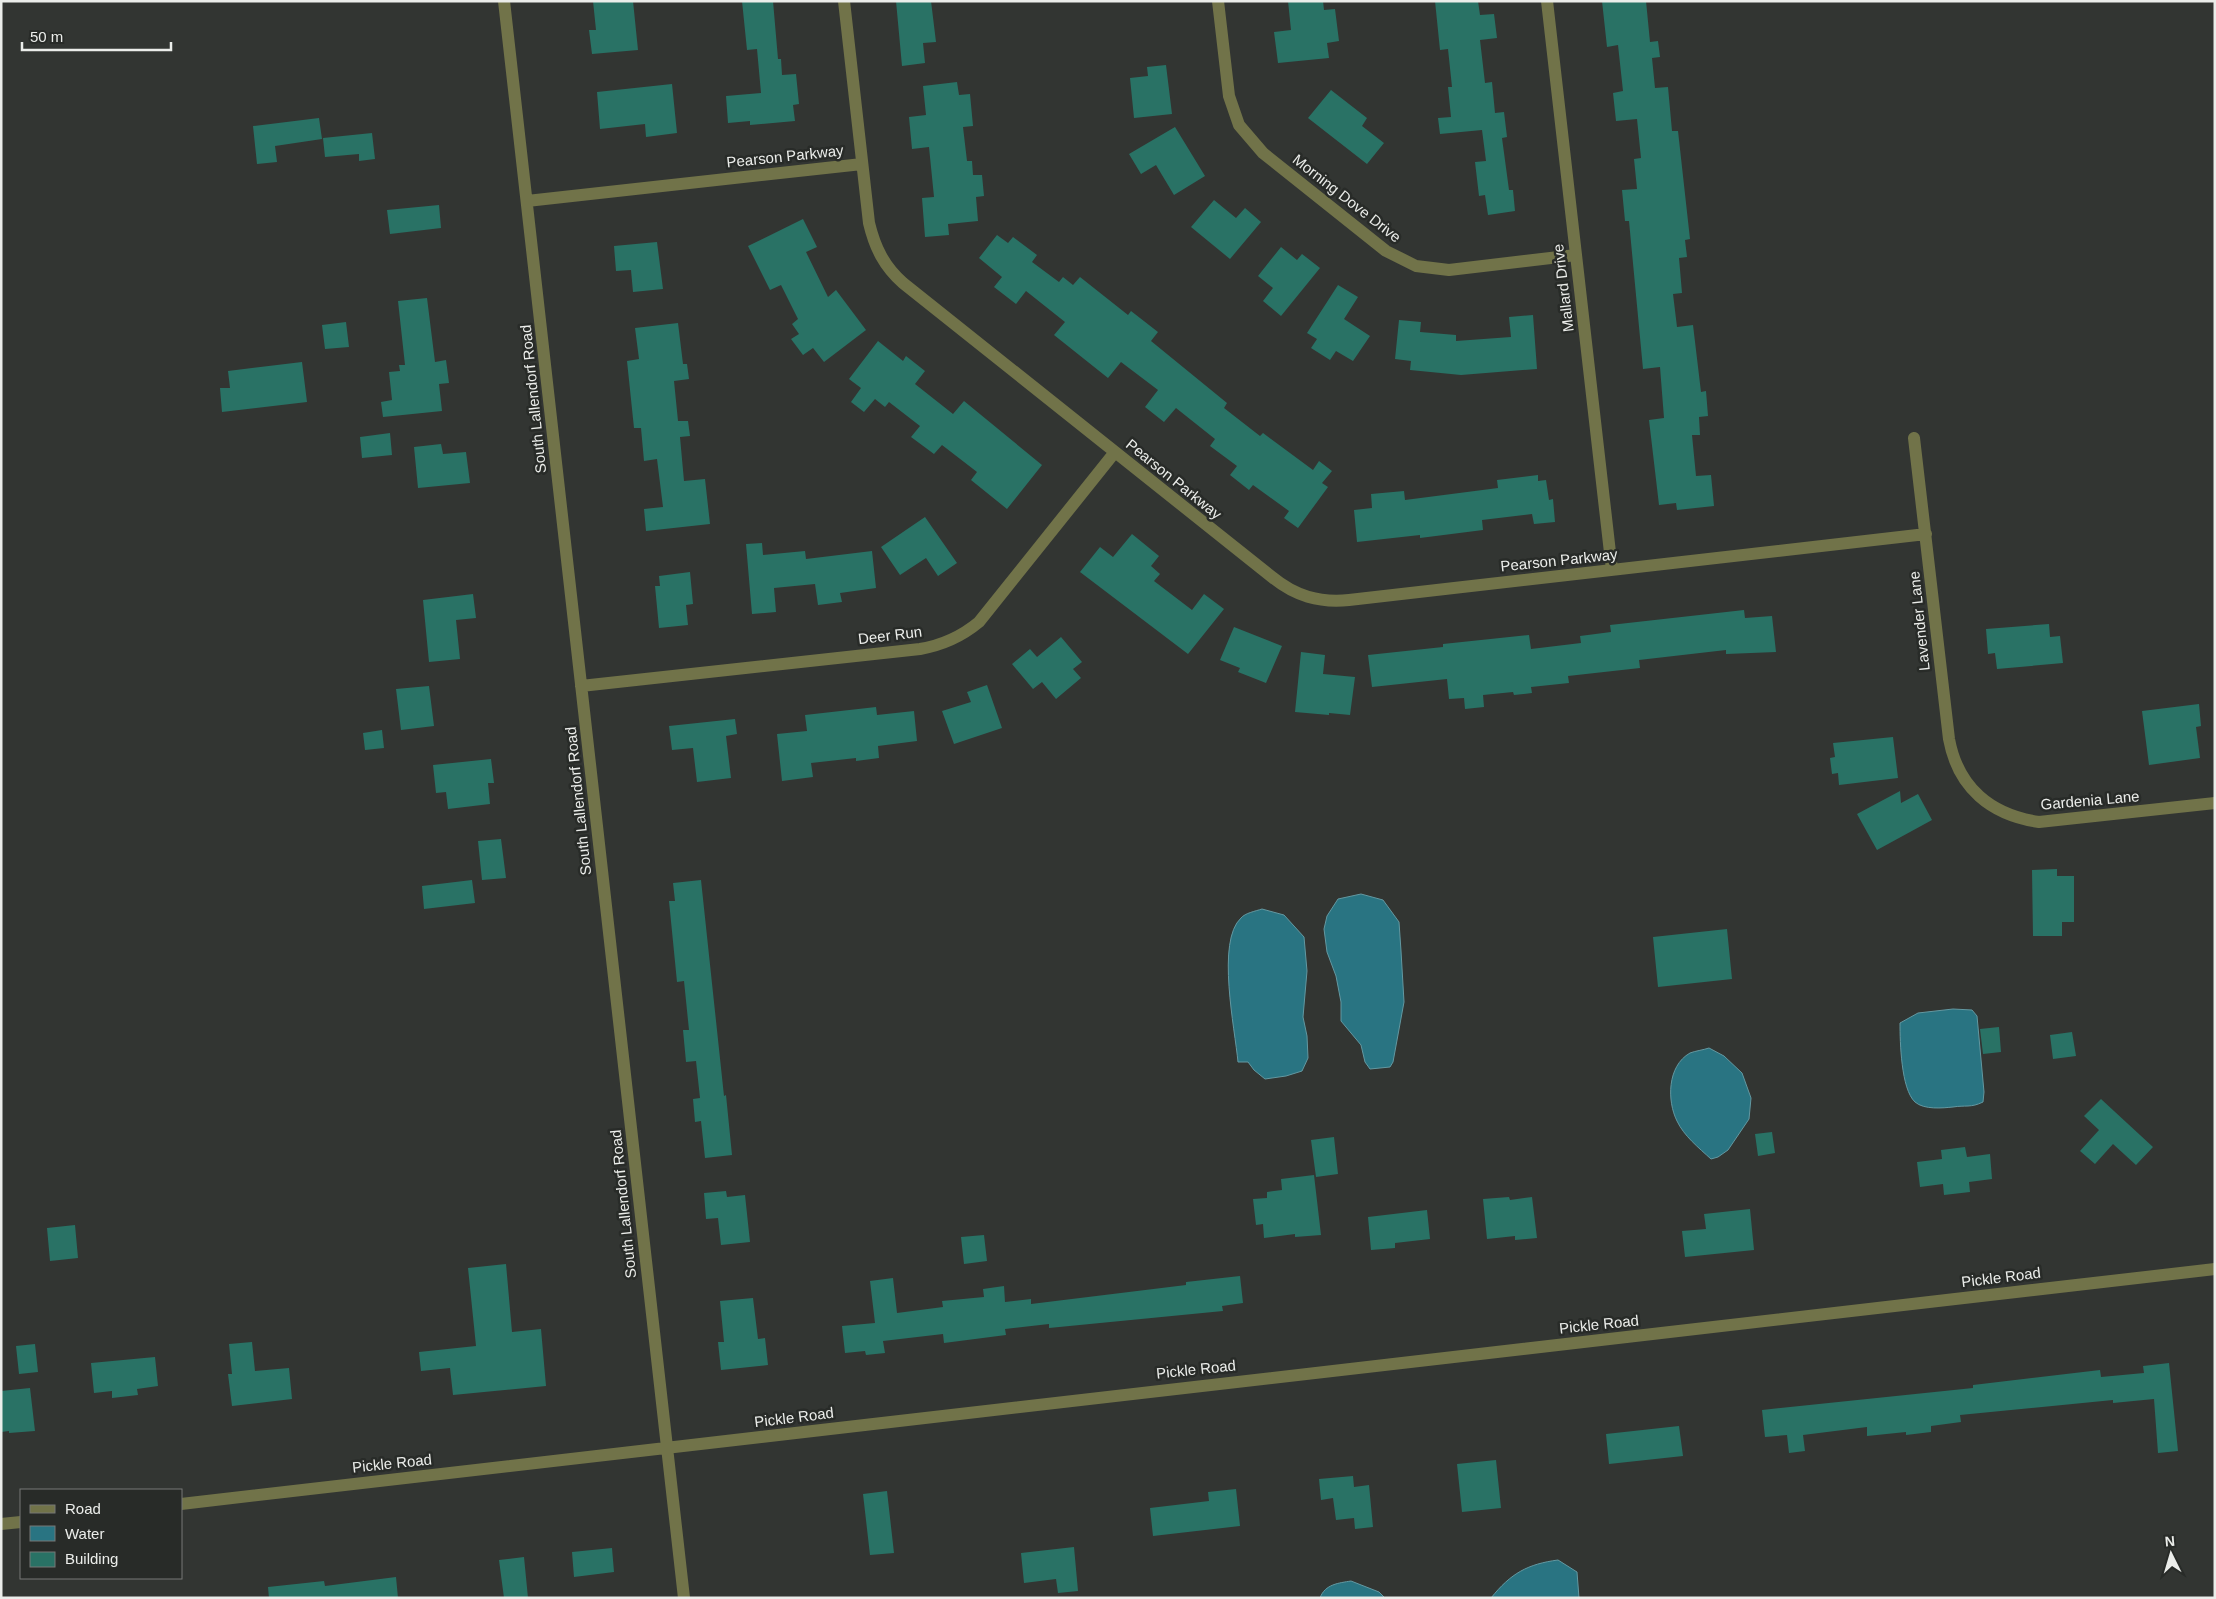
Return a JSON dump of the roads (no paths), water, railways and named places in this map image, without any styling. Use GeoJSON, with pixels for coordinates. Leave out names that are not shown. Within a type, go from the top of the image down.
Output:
{"type":"FeatureCollection","features":[{"type":"Feature","properties":{"kind":"street","name":"South Lallendorf Road"},"geometry":{"type":"LineString","coordinates":[[504,1],[684,1598]]}},
{"type":"Feature","properties":{"kind":"street"},"geometry":{"type":"LineString","coordinates":[[844,1],[862,164]]}},
{"type":"Feature","properties":{"kind":"street","name":"Morning Dove Drive"},"geometry":{"type":"LineString","coordinates":[[1218,1],[1229,96],[1239,125],[1263,153],[1386,251],[1416,266],[1450,270],[1576,255]]}},
{"type":"Feature","properties":{"kind":"street","name":"Mallard Drive"},"geometry":{"type":"LineString","coordinates":[[1547,1],[1612,570]]}},
{"type":"Feature","properties":{"kind":"street","name":"Pearson Parkway"},"geometry":{"type":"LineString","coordinates":[[527,200],[862,164],[872,239],[881,259],[902,283],[1282,586],[1326,602],[1926,534]]}},
{"type":"Feature","properties":{"kind":"street","name":"Lavender Lane"},"geometry":{"type":"LineString","coordinates":[[1914,438],[1949,739],[1955,765],[1975,793]]}},
{"type":"Feature","properties":{"kind":"street","name":"Deer Run"},"geometry":{"type":"LineString","coordinates":[[581,686],[920,649],[946,643],[970,630],[984,617],[1115,452]]}},
{"type":"Feature","properties":{"kind":"street","name":"Gardenia Lane"},"geometry":{"type":"LineString","coordinates":[[1975,793],[2002,812],[2024,820],[2040,822],[2215,803]]}},
{"type":"Feature","properties":{"kind":"street","name":"Pickle Road"},"geometry":{"type":"LineString","coordinates":[[182,1504],[1022,1405],[2215,1269]]}},
{"type":"Feature","properties":{"kind":"street"},"geometry":{"type":"LineString","coordinates":[[1,1524],[20,1522]]}},
{"type":"Feature","properties":{"kind":"water"},"geometry":{"type":"Polygon","coordinates":[[[1361,894],[1383,900],[1399,922],[1404,1002],[1393,1062],[1390,1067],[1370,1069],[1365,1062],[1361,1045],[1341,1021],[1341,1002],[1336,976],[1327,952],[1324,929],[1327,916],[1338,899],[1361,894]]]}},
{"type":"Feature","properties":{"kind":"water"},"geometry":{"type":"Polygon","coordinates":[[[1262,909],[1284,915],[1304,937],[1307,971],[1303,1017],[1307,1036],[1308,1058],[1302,1071],[1286,1076],[1265,1079],[1248,1062],[1238,1062],[1228,965],[1234,929],[1243,916],[1262,909]]]}},
{"type":"Feature","properties":{"kind":"water"},"geometry":{"type":"Polygon","coordinates":[[[1953,1009],[1972,1010],[1977,1016],[1984,1092],[1983,1102],[1971,1106],[1944,1108],[1919,1105],[1910,1096],[1904,1076],[1900,1023],[1918,1013],[1953,1009]]]}},
{"type":"Feature","properties":{"kind":"water"},"geometry":{"type":"Polygon","coordinates":[[[1709,1048],[1724,1056],[1742,1073],[1751,1098],[1749,1119],[1728,1150],[1718,1157],[1711,1159],[1692,1142],[1680,1126],[1674,1113],[1671,1094],[1673,1075],[1682,1059],[1690,1053],[1709,1048]]]}},
{"type":"Feature","properties":{"kind":"water"},"geometry":{"type":"Polygon","coordinates":[[[1558,1560],[1577,1572],[1579,1598],[1491,1598],[1498,1589],[1521,1571],[1538,1564],[1558,1560]]]}},
{"type":"Feature","properties":{"kind":"water"},"geometry":{"type":"Polygon","coordinates":[[[1351,1581],[1379,1592],[1385,1598],[1320,1598],[1322,1593],[1329,1587],[1351,1581]]]}}]}
